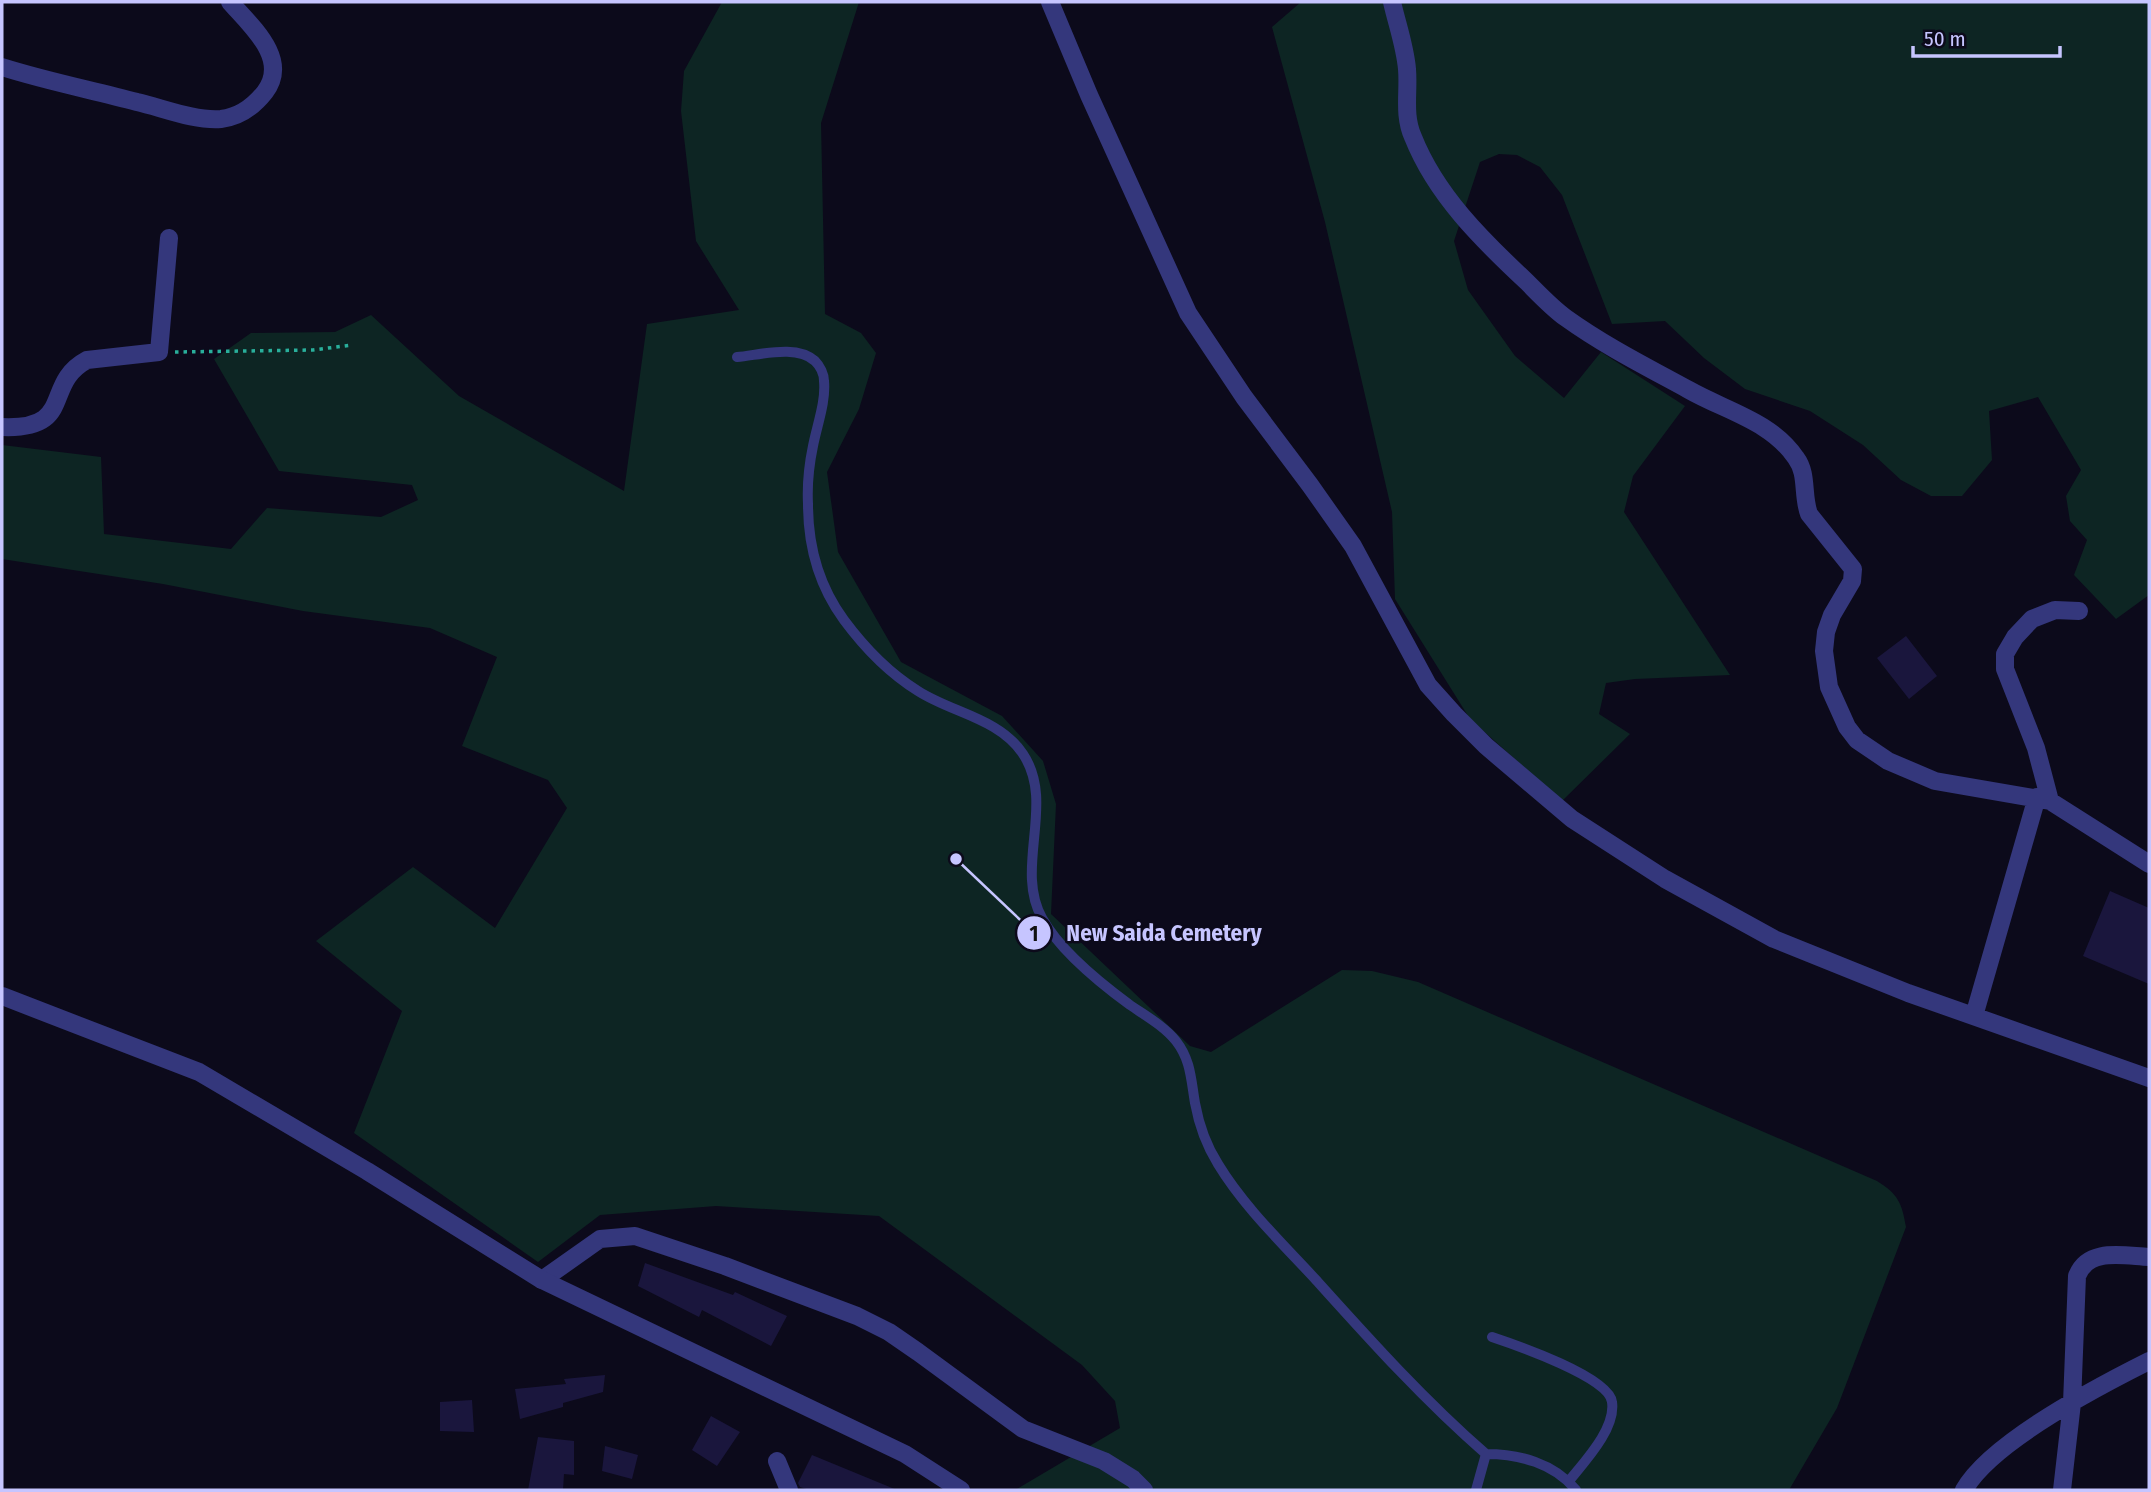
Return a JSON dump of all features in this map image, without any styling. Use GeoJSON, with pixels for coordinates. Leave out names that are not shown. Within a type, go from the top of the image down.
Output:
{"type":"FeatureCollection","features":[{"type":"Feature","properties":{"kind":"street"},"geometry":{"type":"LineString","coordinates":[[2,66],[176,112],[219,119],[234,117],[259,100],[274,75],[275,65],[262,40],[230,2]]}},
{"type":"Feature","properties":{"kind":"street"},"geometry":{"type":"LineString","coordinates":[[1050,2],[1094,107],[1188,313],[1244,397],[1353,546],[1428,685],[1454,714],[1572,819],[1665,879],[1774,939],[1896,988],[2149,1078]]}},
{"type":"Feature","properties":{"kind":"street"},"geometry":{"type":"LineString","coordinates":[[1392,2],[1406,57],[1406,104],[1411,135],[1434,180],[1460,213],[1509,266],[1563,316],[1607,345],[1687,389],[1741,414],[1777,438],[1797,459],[1803,471],[1808,513],[1853,569],[1852,581],[1832,615],[1826,632],[1824,651],[1829,687],[1847,727],[1857,740],[1888,761],[1935,781],[2044,799],[2149,864]]}},
{"type":"Feature","properties":{"kind":"street"},"geometry":{"type":"LineString","coordinates":[[2,428],[26,428],[39,424],[53,408],[70,374],[77,365],[87,360],[159,352],[169,238]]}},
{"type":"Feature","properties":{"kind":"street"},"geometry":{"type":"LineString","coordinates":[[1973,1016],[2044,799],[2036,748],[2005,669],[2005,654],[2015,637],[2032,619],[2055,610],[2079,611]]}},
{"type":"Feature","properties":{"kind":"street"},"geometry":{"type":"LineString","coordinates":[[2,996],[199,1072],[367,1171],[542,1280],[905,1454],[961,1490]]}},
{"type":"Feature","properties":{"kind":"street"},"geometry":{"type":"LineString","coordinates":[[542,1280],[600,1239],[635,1236],[701,1257],[857,1315],[889,1332],[1023,1429],[1104,1461],[1133,1479],[1144,1490]]}},
{"type":"Feature","properties":{"kind":"street"},"geometry":{"type":"LineString","coordinates":[[2062,1490],[2072,1403],[2077,1276],[2080,1267],[2086,1260],[2096,1256],[2149,1257]]}},
{"type":"Feature","properties":{"kind":"street"},"geometry":{"type":"LineString","coordinates":[[1964,1490],[1982,1468],[2002,1451],[2072,1403],[2149,1361]]}},
{"type":"Feature","properties":{"kind":"street"},"geometry":{"type":"LineString","coordinates":[[777,1461],[789,1490]]}},
{"type":"Feature","properties":{"kind":"lane"},"geometry":{"type":"LineString","coordinates":[[737,357],[791,352],[803,354],[813,360],[821,370],[824,395],[808,476],[807,506],[816,564],[828,598],[853,632],[882,663],[916,690],[994,727],[1010,738],[1023,754],[1035,789],[1032,885],[1042,918],[1055,937],[1099,980],[1175,1039],[1189,1063],[1194,1101],[1207,1146],[1240,1196],[1386,1358],[1428,1402],[1486,1454],[1527,1458],[1573,1486],[1611,1419],[1613,1403],[1608,1391],[1554,1360],[1492,1336]]}},
{"type":"Feature","properties":{"kind":"lane"},"geometry":{"type":"LineString","coordinates":[[1476,1490],[1486,1454]]}},
{"type":"Feature","properties":{"kind":"path"},"geometry":{"type":"LineString","coordinates":[[159,352],[313,350],[352,345]]}},
{"type":"Feature","properties":{"kind":"green space"},"geometry":{"type":"Polygon","coordinates":[[[722,2],[859,2],[821,123],[825,314],[861,333],[876,353],[859,409],[827,472],[838,552],[901,662],[1002,716],[1043,761],[1056,804],[1051,914],[1190,1046],[1211,1052],[1342,970],[1372,971],[1418,982],[1884,1186],[1898,1200],[1906,1227],[1837,1408],[1789,1490],[1015,1490],[1120,1428],[1115,1401],[1082,1365],[879,1216],[716,1206],[600,1215],[538,1262],[354,1133],[402,1011],[316,941],[413,867],[495,928],[567,808],[548,780],[462,746],[497,657],[430,628],[303,611],[163,584],[2,559],[2,445],[101,457],[104,534],[231,549],[267,508],[381,517],[418,500],[412,485],[279,471],[214,359],[251,333],[335,332],[371,315],[459,396],[624,491],[647,324],[739,310],[696,241],[681,111],[684,71],[722,2]]]}},
{"type":"Feature","properties":{"kind":"green space"},"geometry":{"type":"Polygon","coordinates":[[[1301,2],[2149,2],[2149,595],[2116,619],[2074,575],[2087,540],[2070,521],[2066,496],[2081,470],[2038,397],[1989,411],[1992,460],[1962,496],[1931,496],[1901,480],[1863,445],[1810,411],[1745,389],[1704,358],[1665,321],[1612,324],[1562,195],[1540,167],[1517,155],[1499,154],[1480,162],[1454,241],[1468,290],[1515,356],[1564,398],[1601,352],[1685,406],[1633,476],[1624,512],[1730,675],[1635,679],[1606,683],[1599,714],[1630,734],[1562,801],[1470,719],[1395,599],[1392,512],[1325,222],[1272,27],[1301,2]]]}},
{"type":"Feature","properties":{"kind":"building"},"geometry":{"type":"Polygon","coordinates":[[[1906,636],[1937,676],[1909,699],[1877,658],[1906,636]]]}},
{"type":"Feature","properties":{"kind":"building"},"geometry":{"type":"Polygon","coordinates":[[[2110,891],[2149,908],[2149,984],[2083,956],[2110,891]]]}},
{"type":"Feature","properties":{"kind":"building"},"geometry":{"type":"Polygon","coordinates":[[[645,1263],[733,1295],[735,1292],[787,1316],[771,1346],[702,1310],[699,1317],[638,1286],[645,1263]]]}},
{"type":"Feature","properties":{"kind":"building"},"geometry":{"type":"Polygon","coordinates":[[[605,1375],[603,1392],[520,1419],[515,1389],[566,1384],[564,1379],[605,1375]]]}},
{"type":"Feature","properties":{"kind":"building"},"geometry":{"type":"Polygon","coordinates":[[[472,1400],[474,1432],[440,1431],[440,1402],[472,1400]]]}},
{"type":"Feature","properties":{"kind":"building"},"geometry":{"type":"Polygon","coordinates":[[[711,1416],[740,1432],[717,1466],[692,1450],[711,1416]]]}},
{"type":"Feature","properties":{"kind":"building"},"geometry":{"type":"Polygon","coordinates":[[[538,1437],[574,1441],[574,1475],[564,1474],[563,1490],[528,1490],[538,1437]]]}},
{"type":"Feature","properties":{"kind":"building"},"geometry":{"type":"Polygon","coordinates":[[[605,1446],[638,1455],[632,1479],[602,1471],[605,1446]]]}},
{"type":"Feature","properties":{"kind":"building"},"geometry":{"type":"Polygon","coordinates":[[[812,1455],[897,1490],[809,1490],[800,1487],[798,1483],[812,1455]]]}},
{"type":"Feature","properties":{"kind":"place","name":"New Saida Cemetery"},"geometry":{"type":"Point","coordinates":[956,859]}}]}
